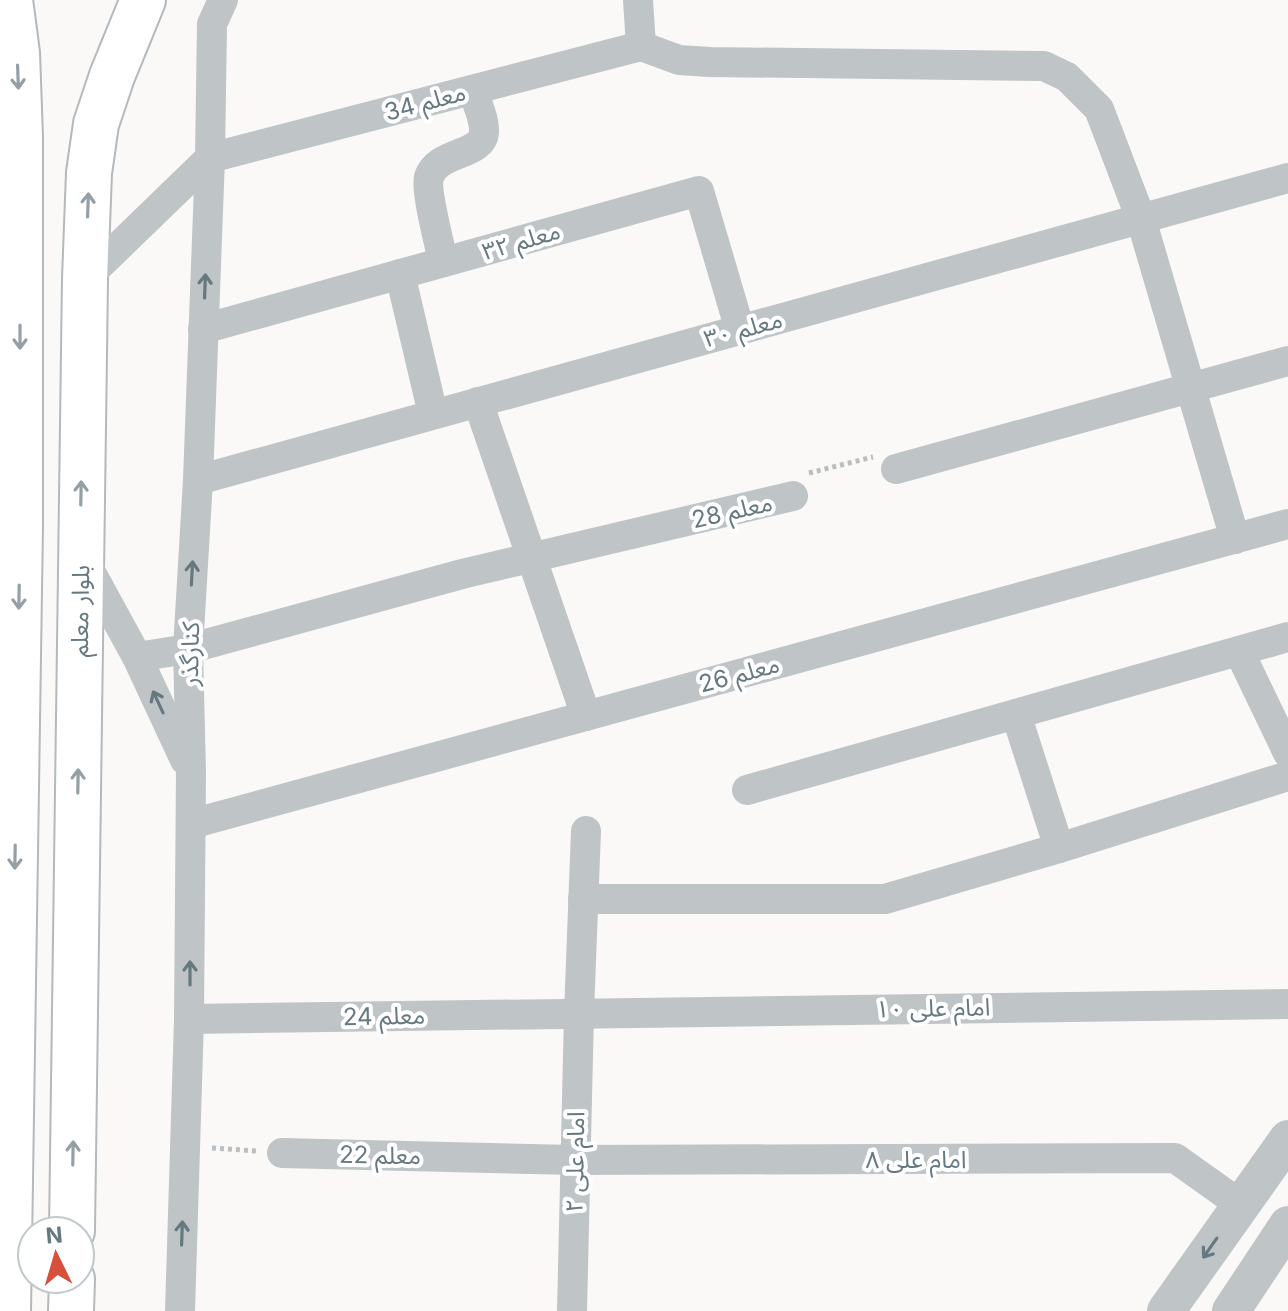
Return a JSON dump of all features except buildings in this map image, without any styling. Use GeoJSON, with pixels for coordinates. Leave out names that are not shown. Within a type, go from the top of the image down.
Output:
{"type":"FeatureCollection","features":[{"type":"Feature","properties":{"kind":"main road"},"geometry":{"type":"LineString","coordinates":[[8,1311],[10,535],[20,137],[12,2]]}},
{"type":"Feature","properties":{"kind":"main road","name":"بلوار معلم"},"geometry":{"type":"LineString","coordinates":[[72,1215],[80,553],[89,173],[96,124],[137,6]]}},
{"type":"Feature","properties":{"kind":"street","name":"کنارگذر"},"geometry":{"type":"LineString","coordinates":[[180,1311],[189,1019],[191,772],[188,649],[198,480],[212,24],[223,0]]}},
{"type":"Feature","properties":{"kind":"street"},"geometry":{"type":"LineString","coordinates":[[638,0],[641,46],[679,60],[1044,66],[1067,77],[1099,109],[1141,219],[1235,539]]}},
{"type":"Feature","properties":{"kind":"street","name":"معلم 34"},"geometry":{"type":"LineString","coordinates":[[210,158],[641,46]]}},
{"type":"Feature","properties":{"kind":"street"},"geometry":{"type":"LineString","coordinates":[[443,262],[428,178],[436,165],[472,148],[484,136],[473,90]]}},
{"type":"Feature","properties":{"kind":"street"},"geometry":{"type":"LineString","coordinates":[[85,279],[210,158]]}},
{"type":"Feature","properties":{"kind":"street","name":"معلم ۳۰"},"geometry":{"type":"LineString","coordinates":[[198,480],[1288,178]]}},
{"type":"Feature","properties":{"kind":"street","name":"معلم ۳۲"},"geometry":{"type":"LineString","coordinates":[[203,329],[699,191],[740,330]]}},
{"type":"Feature","properties":{"kind":"street"},"geometry":{"type":"LineString","coordinates":[[400,274],[433,414]]}},
{"type":"Feature","properties":{"kind":"street"},"geometry":{"type":"LineString","coordinates":[[896,469],[1288,361]]}},
{"type":"Feature","properties":{"kind":"street"},"geometry":{"type":"LineString","coordinates":[[478,402],[586,716]]}},
{"type":"Feature","properties":{"kind":"street","name":"معلم 28"},"geometry":{"type":"LineString","coordinates":[[137,657],[188,649],[462,574],[793,496]]}},
{"type":"Feature","properties":{"kind":"street","name":"معلم 26"},"geometry":{"type":"LineString","coordinates":[[191,824],[1288,524]]}},
{"type":"Feature","properties":{"kind":"street"},"geometry":{"type":"LineString","coordinates":[[80,553],[137,657],[191,772]]}},
{"type":"Feature","properties":{"kind":"street"},"geometry":{"type":"LineString","coordinates":[[747,790],[1288,637]]}},
{"type":"Feature","properties":{"kind":"street"},"geometry":{"type":"LineString","coordinates":[[1239,651],[1288,753]]}},
{"type":"Feature","properties":{"kind":"street"},"geometry":{"type":"LineString","coordinates":[[1016,714],[1059,848]]}},
{"type":"Feature","properties":{"kind":"street"},"geometry":{"type":"LineString","coordinates":[[583,899],[885,899],[1288,776]]}},
{"type":"Feature","properties":{"kind":"street","name":"امام علی ۲"},"geometry":{"type":"LineString","coordinates":[[572,1311],[586,831]]}},
{"type":"Feature","properties":{"kind":"street","name":"امام علی ۱۰"},"geometry":{"type":"LineString","coordinates":[[579,1013],[1288,1004]]}},
{"type":"Feature","properties":{"kind":"street","name":"معلم 24"},"geometry":{"type":"LineString","coordinates":[[189,1019],[579,1013]]}},
{"type":"Feature","properties":{"kind":"street"},"geometry":{"type":"LineString","coordinates":[[1166,1311],[1288,1139]]}},
{"type":"Feature","properties":{"kind":"street","name":"معلم 22"},"geometry":{"type":"LineString","coordinates":[[282,1153],[575,1160]]}},
{"type":"Feature","properties":{"kind":"street","name":"امام علی ۸"},"geometry":{"type":"LineString","coordinates":[[575,1160],[1175,1158],[1241,1205]]}},
{"type":"Feature","properties":{"kind":"street"},"geometry":{"type":"LineString","coordinates":[[1231,1311],[1288,1227]]}},
{"type":"Feature","properties":{"kind":"path","name":"معلم 28"},"geometry":{"type":"LineString","coordinates":[[793,496],[787,479],[892,453],[896,469]]}},
{"type":"Feature","properties":{"kind":"path"},"geometry":{"type":"LineString","coordinates":[[185,1146],[282,1153]]}}]}
